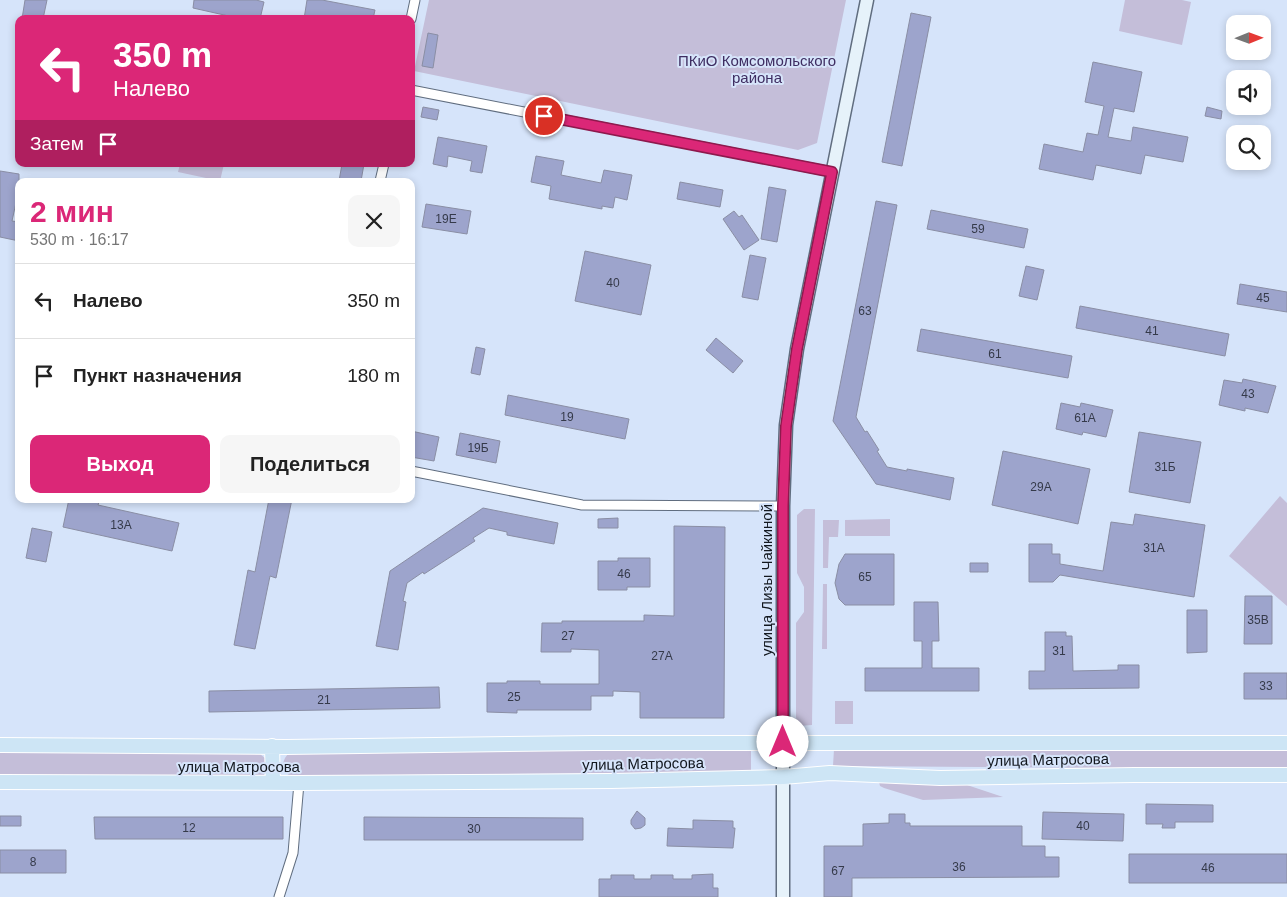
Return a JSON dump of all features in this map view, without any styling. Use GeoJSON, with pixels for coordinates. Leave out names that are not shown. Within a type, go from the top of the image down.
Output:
{"type":"FeatureCollection","features":[{"type":"Feature","properties":{"kind":"main road","name":"улица Лизы Чайкиной"},"geometry":{"type":"LineString","coordinates":[[783,897],[783,506],[786,426],[797,349],[867,0]]}},
{"type":"Feature","properties":{"kind":"main road","name":"улица Матросова"},"geometry":{"type":"LineString","coordinates":[[0,745],[272,746],[783,742],[1287,743]]}},
{"type":"Feature","properties":{"kind":"main road"},"geometry":{"type":"LineString","coordinates":[[272,746],[272,783]]}},
{"type":"Feature","properties":{"kind":"main road","name":"улица Матросова"},"geometry":{"type":"LineString","coordinates":[[0,782],[602,781],[783,777],[830,773],[940,778],[1134,775],[1287,776]]}},
{"type":"Feature","properties":{"kind":"street"},"geometry":{"type":"LineString","coordinates":[[412,15],[415,0]]}},
{"type":"Feature","properties":{"kind":"street"},"geometry":{"type":"LineString","coordinates":[[415,91],[832,172]]}},
{"type":"Feature","properties":{"kind":"street"},"geometry":{"type":"LineString","coordinates":[[415,472],[582,506],[783,506]]}},
{"type":"Feature","properties":{"kind":"street"},"geometry":{"type":"LineString","coordinates":[[279,897],[293,853],[299,783]]}},
{"type":"Feature","properties":{"kind":"green space","name":"ПКиО Комсомольского района"},"geometry":{"type":"Polygon","coordinates":[[[429,0],[846,0],[817,143],[798,150],[415,71],[429,0]]]}},
{"type":"Feature","properties":{"kind":"green space"},"geometry":{"type":"Polygon","coordinates":[[[1125,0],[1182,0],[1191,2],[1182,45],[1119,31],[1125,0]]]}},
{"type":"Feature","properties":{"kind":"green space"},"geometry":{"type":"Polygon","coordinates":[[[179,167],[223,167],[221,178],[206,178],[178,172],[179,167]]]}},
{"type":"Feature","properties":{"kind":"green space"},"geometry":{"type":"Polygon","coordinates":[[[1280,496],[1287,503],[1287,606],[1229,556],[1280,496]]]}},
{"type":"Feature","properties":{"kind":"green space"},"geometry":{"type":"Polygon","coordinates":[[[804,509],[815,509],[812,725],[798,726],[796,717],[796,623],[804,612],[804,587],[797,573],[797,515],[804,509]]]}},
{"type":"Feature","properties":{"kind":"green space"},"geometry":{"type":"Polygon","coordinates":[[[890,519],[890,536],[845,536],[845,520],[890,519]]]}},
{"type":"Feature","properties":{"kind":"green space"},"geometry":{"type":"Polygon","coordinates":[[[823,520],[839,520],[838,537],[829,537],[828,568],[823,568],[823,520]]]}},
{"type":"Feature","properties":{"kind":"green space"},"geometry":{"type":"Polygon","coordinates":[[[823,584],[827,584],[827,649],[822,649],[823,584]]]}},
{"type":"Feature","properties":{"kind":"green space"},"geometry":{"type":"Polygon","coordinates":[[[835,701],[853,701],[853,724],[835,724],[835,701]]]}},
{"type":"Feature","properties":{"kind":"green space"},"geometry":{"type":"Polygon","coordinates":[[[1287,747],[1287,769],[833,766],[834,749],[1287,747]]]}},
{"type":"Feature","properties":{"kind":"green space"},"geometry":{"type":"Polygon","coordinates":[[[751,750],[751,772],[290,776],[283,764],[290,752],[751,750]]]}},
{"type":"Feature","properties":{"kind":"green space"},"geometry":{"type":"Polygon","coordinates":[[[0,752],[260,754],[266,759],[266,772],[262,777],[0,775],[0,752]]]}},
{"type":"Feature","properties":{"kind":"green space"},"geometry":{"type":"Polygon","coordinates":[[[952,780],[1003,797],[923,800],[884,788],[880,786],[879,782],[952,780]]]}},
{"type":"Feature","properties":{"kind":"building"},"geometry":{"type":"Polygon","coordinates":[[[25,0],[47,0],[44,15],[23,15],[25,0]]]}},
{"type":"Feature","properties":{"kind":"building"},"geometry":{"type":"Polygon","coordinates":[[[194,0],[256,0],[264,2],[261,15],[224,15],[193,8],[194,0]]]}},
{"type":"Feature","properties":{"kind":"building"},"geometry":{"type":"Polygon","coordinates":[[[307,0],[322,0],[375,10],[374,15],[305,15],[307,0]]]}},
{"type":"Feature","properties":{"kind":"building"},"geometry":{"type":"Polygon","coordinates":[[[911,13],[931,17],[902,166],[882,162],[911,13]]]}},
{"type":"Feature","properties":{"kind":"building"},"geometry":{"type":"Polygon","coordinates":[[[428,33],[438,35],[433,68],[422,66],[428,33]]]}},
{"type":"Feature","properties":{"kind":"building"},"geometry":{"type":"Polygon","coordinates":[[[1093,62],[1142,72],[1134,112],[1114,108],[1108,137],[1131,141],[1133,127],[1188,137],[1183,162],[1145,155],[1141,174],[1096,165],[1093,180],[1039,169],[1044,144],[1083,152],[1087,133],[1098,135],[1104,106],[1085,102],[1093,62]]]}},
{"type":"Feature","properties":{"kind":"building"},"geometry":{"type":"Polygon","coordinates":[[[423,107],[439,110],[437,120],[421,117],[423,107]]]}},
{"type":"Feature","properties":{"kind":"building"},"geometry":{"type":"Polygon","coordinates":[[[1207,107],[1222,111],[1221,119],[1205,116],[1207,107]]]}},
{"type":"Feature","properties":{"kind":"building"},"geometry":{"type":"Polygon","coordinates":[[[438,137],[487,146],[482,173],[470,171],[472,161],[448,156],[447,167],[433,164],[438,137]]]}},
{"type":"Feature","properties":{"kind":"building"},"geometry":{"type":"Polygon","coordinates":[[[536,156],[564,161],[561,175],[601,183],[604,170],[632,175],[627,200],[615,197],[613,208],[602,206],[602,209],[549,199],[551,186],[531,182],[536,156]]]}},
{"type":"Feature","properties":{"kind":"building"},"geometry":{"type":"Polygon","coordinates":[[[341,167],[363,167],[362,178],[340,178],[341,167]]]}},
{"type":"Feature","properties":{"kind":"building"},"geometry":{"type":"Polygon","coordinates":[[[0,171],[19,174],[19,178],[15,178],[15,207],[12,221],[15,221],[15,240],[0,237],[0,171]]]}},
{"type":"Feature","properties":{"kind":"building"},"geometry":{"type":"Polygon","coordinates":[[[680,182],[723,190],[720,207],[677,199],[680,182]]]}},
{"type":"Feature","properties":{"kind":"building"},"geometry":{"type":"Polygon","coordinates":[[[769,187],[786,190],[777,242],[761,239],[769,187]]]}},
{"type":"Feature","properties":{"kind":"building"},"geometry":{"type":"Polygon","coordinates":[[[876,201],[897,205],[856,417],[879,450],[877,451],[887,467],[954,478],[950,500],[876,484],[833,421],[876,201]]]}},
{"type":"Feature","properties":{"kind":"building"},"geometry":{"type":"Polygon","coordinates":[[[426,204],[471,211],[467,234],[422,227],[426,204]]]}},
{"type":"Feature","properties":{"kind":"building"},"geometry":{"type":"Polygon","coordinates":[[[931,210],[1028,229],[1024,248],[927,229],[931,210]]]}},
{"type":"Feature","properties":{"kind":"building"},"geometry":{"type":"Polygon","coordinates":[[[734,211],[739,217],[742,215],[759,240],[744,250],[723,219],[734,211]]]}},
{"type":"Feature","properties":{"kind":"building"},"geometry":{"type":"Polygon","coordinates":[[[585,251],[651,265],[641,315],[575,301],[585,251]]]}},
{"type":"Feature","properties":{"kind":"building"},"geometry":{"type":"Polygon","coordinates":[[[750,255],[766,258],[758,300],[742,297],[750,255]]]}},
{"type":"Feature","properties":{"kind":"building"},"geometry":{"type":"Polygon","coordinates":[[[1026,266],[1044,270],[1037,300],[1019,296],[1026,266]]]}},
{"type":"Feature","properties":{"kind":"building"},"geometry":{"type":"Polygon","coordinates":[[[1240,284],[1287,292],[1287,312],[1237,304],[1240,284]]]}},
{"type":"Feature","properties":{"kind":"building"},"geometry":{"type":"Polygon","coordinates":[[[1080,306],[1229,334],[1225,356],[1076,328],[1080,306]]]}},
{"type":"Feature","properties":{"kind":"building"},"geometry":{"type":"Polygon","coordinates":[[[921,329],[1072,356],[1068,378],[917,351],[921,329]]]}},
{"type":"Feature","properties":{"kind":"building"},"geometry":{"type":"Polygon","coordinates":[[[716,338],[743,361],[733,373],[706,350],[716,338]]]}},
{"type":"Feature","properties":{"kind":"building"},"geometry":{"type":"Polygon","coordinates":[[[476,347],[485,349],[480,375],[471,373],[476,347]]]}},
{"type":"Feature","properties":{"kind":"building"},"geometry":{"type":"Polygon","coordinates":[[[1243,379],[1276,386],[1268,413],[1245,408],[1245,411],[1219,405],[1224,380],[1242,383],[1243,379]]]}},
{"type":"Feature","properties":{"kind":"building"},"geometry":{"type":"Polygon","coordinates":[[[508,395],[629,419],[625,439],[505,415],[508,395]]]}},
{"type":"Feature","properties":{"kind":"building"},"geometry":{"type":"Polygon","coordinates":[[[1061,403],[1080,407],[1081,403],[1113,410],[1106,437],[1083,432],[1082,435],[1056,429],[1061,403]]]}},
{"type":"Feature","properties":{"kind":"building"},"geometry":{"type":"Polygon","coordinates":[[[415,432],[439,437],[434,461],[415,458],[415,432]]]}},
{"type":"Feature","properties":{"kind":"building"},"geometry":{"type":"Polygon","coordinates":[[[1139,432],[1201,442],[1190,503],[1129,492],[1139,432]]]}},
{"type":"Feature","properties":{"kind":"building"},"geometry":{"type":"Polygon","coordinates":[[[460,433],[500,441],[496,463],[456,455],[460,433]]]}},
{"type":"Feature","properties":{"kind":"building"},"geometry":{"type":"Polygon","coordinates":[[[1003,451],[1090,469],[1078,524],[992,505],[1003,451]]]}},
{"type":"Feature","properties":{"kind":"building"},"geometry":{"type":"Polygon","coordinates":[[[68,503],[99,503],[98,505],[179,523],[172,551],[63,527],[68,503]]]}},
{"type":"Feature","properties":{"kind":"building"},"geometry":{"type":"Polygon","coordinates":[[[268,503],[291,503],[276,578],[270,576],[255,649],[234,645],[248,570],[255,572],[268,503]]]}},
{"type":"Feature","properties":{"kind":"building"},"geometry":{"type":"Polygon","coordinates":[[[483,508],[558,523],[554,544],[507,535],[507,532],[489,528],[473,538],[475,541],[407,583],[403,601],[406,602],[398,650],[376,646],[390,571],[483,508]]]}},
{"type":"Feature","properties":{"kind":"building"},"geometry":{"type":"Polygon","coordinates":[[[1135,514],[1205,525],[1194,597],[1060,575],[1053,582],[1029,582],[1029,544],[1052,544],[1052,554],[1060,554],[1060,564],[1103,571],[1111,522],[1133,525],[1135,514]]]}},
{"type":"Feature","properties":{"kind":"building"},"geometry":{"type":"Polygon","coordinates":[[[618,518],[618,528],[598,528],[598,519],[618,518]]]}},
{"type":"Feature","properties":{"kind":"building"},"geometry":{"type":"Polygon","coordinates":[[[674,526],[725,527],[724,718],[640,718],[640,692],[613,691],[613,696],[591,696],[591,710],[517,710],[517,713],[487,712],[487,683],[540,681],[540,684],[599,684],[599,650],[571,649],[571,652],[541,652],[542,623],[562,623],[562,621],[644,621],[644,615],[674,616],[674,526]]]}},
{"type":"Feature","properties":{"kind":"building"},"geometry":{"type":"Polygon","coordinates":[[[32,528],[52,532],[46,562],[26,558],[32,528]]]}},
{"type":"Feature","properties":{"kind":"building"},"geometry":{"type":"Polygon","coordinates":[[[845,554],[894,554],[894,605],[845,605],[839,599],[835,583],[839,564],[845,554]]]}},
{"type":"Feature","properties":{"kind":"building"},"geometry":{"type":"Polygon","coordinates":[[[618,558],[650,558],[650,587],[627,587],[627,590],[598,590],[598,561],[618,561],[618,558]]]}},
{"type":"Feature","properties":{"kind":"building"},"geometry":{"type":"Polygon","coordinates":[[[970,563],[988,563],[988,572],[970,572],[970,563]]]}},
{"type":"Feature","properties":{"kind":"building"},"geometry":{"type":"Polygon","coordinates":[[[1245,596],[1272,596],[1272,644],[1244,644],[1245,596]]]}},
{"type":"Feature","properties":{"kind":"building"},"geometry":{"type":"Polygon","coordinates":[[[914,602],[938,602],[939,641],[932,641],[932,668],[979,668],[979,691],[865,691],[865,668],[922,668],[922,641],[914,641],[914,602]]]}},
{"type":"Feature","properties":{"kind":"building"},"geometry":{"type":"Polygon","coordinates":[[[1187,610],[1207,610],[1207,652],[1187,653],[1187,610]]]}},
{"type":"Feature","properties":{"kind":"building"},"geometry":{"type":"Polygon","coordinates":[[[1045,632],[1066,632],[1066,636],[1072,636],[1073,671],[1118,670],[1118,665],[1139,665],[1139,688],[1029,689],[1029,671],[1045,671],[1045,632]]]}},
{"type":"Feature","properties":{"kind":"building"},"geometry":{"type":"Polygon","coordinates":[[[1244,673],[1287,673],[1287,699],[1244,699],[1244,673]]]}},
{"type":"Feature","properties":{"kind":"building"},"geometry":{"type":"Polygon","coordinates":[[[439,687],[440,708],[209,712],[209,691],[439,687]]]}},
{"type":"Feature","properties":{"kind":"building"},"geometry":{"type":"Polygon","coordinates":[[[1146,804],[1213,805],[1213,822],[1175,822],[1175,828],[1162,828],[1163,824],[1146,824],[1146,804]]]}},
{"type":"Feature","properties":{"kind":"building"},"geometry":{"type":"Polygon","coordinates":[[[637,811],[645,818],[645,825],[635,829],[631,824],[631,820],[637,811]]]}},
{"type":"Feature","properties":{"kind":"building"},"geometry":{"type":"Polygon","coordinates":[[[1043,812],[1124,814],[1123,841],[1042,839],[1043,812]]]}},
{"type":"Feature","properties":{"kind":"building"},"geometry":{"type":"Polygon","coordinates":[[[889,814],[905,814],[905,823],[910,823],[910,826],[1022,826],[1022,846],[1045,846],[1045,857],[1059,857],[1059,877],[852,878],[852,897],[824,897],[824,846],[863,846],[863,824],[889,823],[889,814]]]}},
{"type":"Feature","properties":{"kind":"building"},"geometry":{"type":"Polygon","coordinates":[[[0,816],[21,816],[21,826],[0,826],[0,816]]]}},
{"type":"Feature","properties":{"kind":"building"},"geometry":{"type":"Polygon","coordinates":[[[94,817],[283,817],[283,839],[95,839],[94,817]]]}},
{"type":"Feature","properties":{"kind":"building"},"geometry":{"type":"Polygon","coordinates":[[[364,817],[583,818],[583,840],[364,840],[364,817]]]}},
{"type":"Feature","properties":{"kind":"building"},"geometry":{"type":"Polygon","coordinates":[[[693,820],[733,821],[733,828],[735,828],[733,848],[667,846],[668,828],[693,829],[693,820]]]}},
{"type":"Feature","properties":{"kind":"building"},"geometry":{"type":"Polygon","coordinates":[[[0,850],[66,850],[66,873],[0,873],[0,850]]]}},
{"type":"Feature","properties":{"kind":"building"},"geometry":{"type":"Polygon","coordinates":[[[1129,854],[1287,854],[1287,883],[1129,883],[1129,854]]]}},
{"type":"Feature","properties":{"kind":"building"},"geometry":{"type":"Polygon","coordinates":[[[713,874],[713,888],[718,888],[718,897],[599,897],[599,879],[611,879],[611,875],[634,875],[634,879],[651,879],[651,875],[673,875],[673,879],[692,879],[692,875],[713,874]]]}},
{"type":"Feature","properties":{"kind":"route"},"geometry":{"type":"LineString","coordinates":[[544,116],[832,172],[797,349],[786,426],[783,506],[783,742]]}}]}
